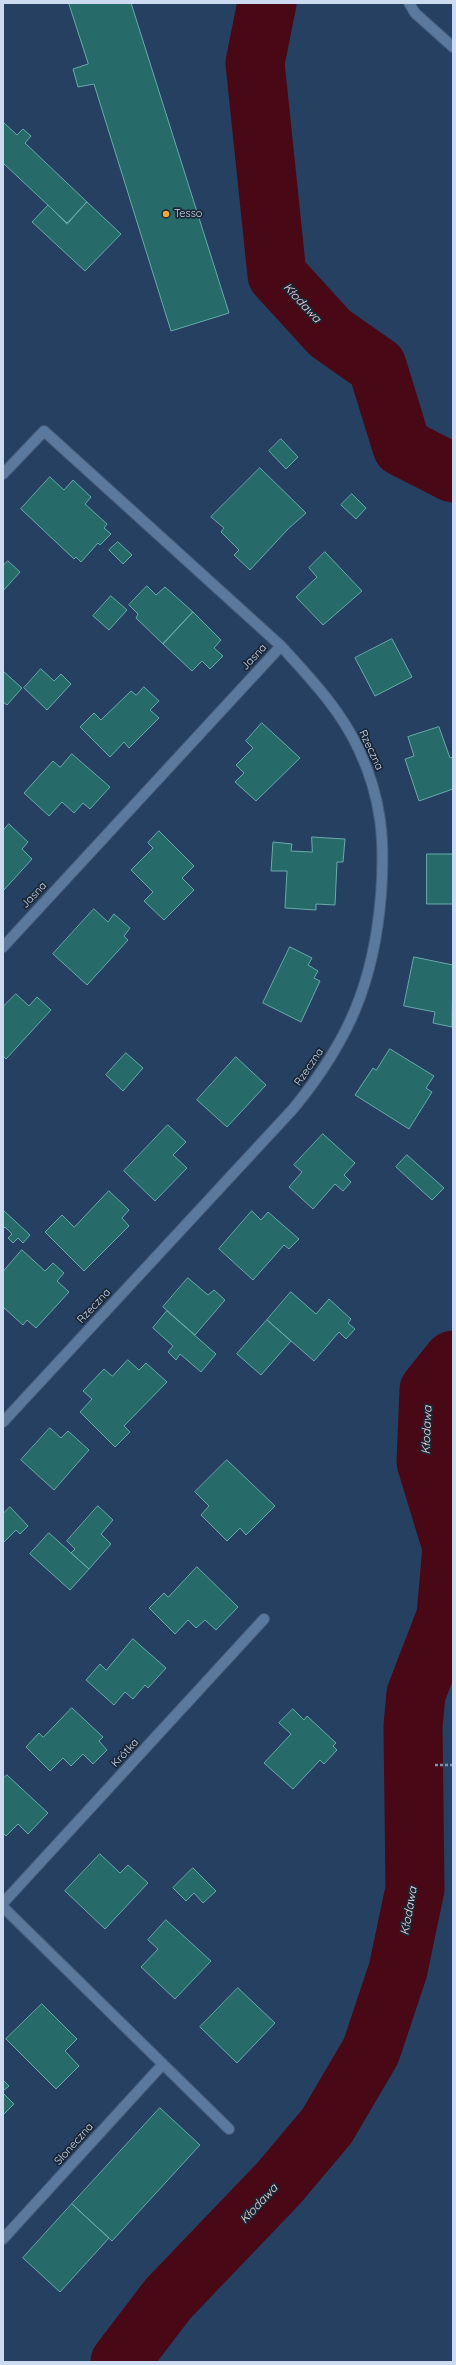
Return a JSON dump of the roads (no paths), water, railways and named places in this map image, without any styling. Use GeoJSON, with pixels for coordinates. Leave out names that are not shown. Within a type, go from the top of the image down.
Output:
{"type":"FeatureCollection","features":[{"type":"Feature","properties":{"kind":"street"},"geometry":{"type":"LineString","coordinates":[[409,3],[415,13],[453,47]]}},
{"type":"Feature","properties":{"kind":"street","name":"Jasna"},"geometry":{"type":"LineString","coordinates":[[3,474],[44,431],[281,646],[3,947]]}},
{"type":"Feature","properties":{"kind":"street","name":"Rzeczna"},"geometry":{"type":"LineString","coordinates":[[3,1422],[293,1109],[318,1079],[345,1034],[362,994],[374,955],[379,916],[382,831],[379,805],[359,748],[341,717],[281,646]]}},
{"type":"Feature","properties":{"kind":"street","name":"Krótka"},"geometry":{"type":"LineString","coordinates":[[3,1904],[264,1619]]}},
{"type":"Feature","properties":{"kind":"street"},"geometry":{"type":"LineString","coordinates":[[3,1907],[229,2129]]}},
{"type":"Feature","properties":{"kind":"street","name":"Słoneczna"},"geometry":{"type":"LineString","coordinates":[[3,2240],[163,2064]]}},
{"type":"Feature","properties":{"kind":"waterway","name":"Kłodawa"},"geometry":{"type":"LineString","coordinates":[[267,3],[255,63],[277,275],[330,333],[377,366],[402,447],[453,473]]}},
{"type":"Feature","properties":{"kind":"waterway","name":"Kłodawa"},"geometry":{"type":"LineString","coordinates":[[120,2362],[168,2299],[279,2183],[327,2126],[371,2051],[398,1970],[415,1889],[413,1726],[416,1694],[446,1616],[452,1547],[426,1462],[429,1390],[453,1360]]}},
{"type":"Feature","properties":{"kind":"place","name":"Tesso"},"geometry":{"type":"Point","coordinates":[166,214]}}]}
